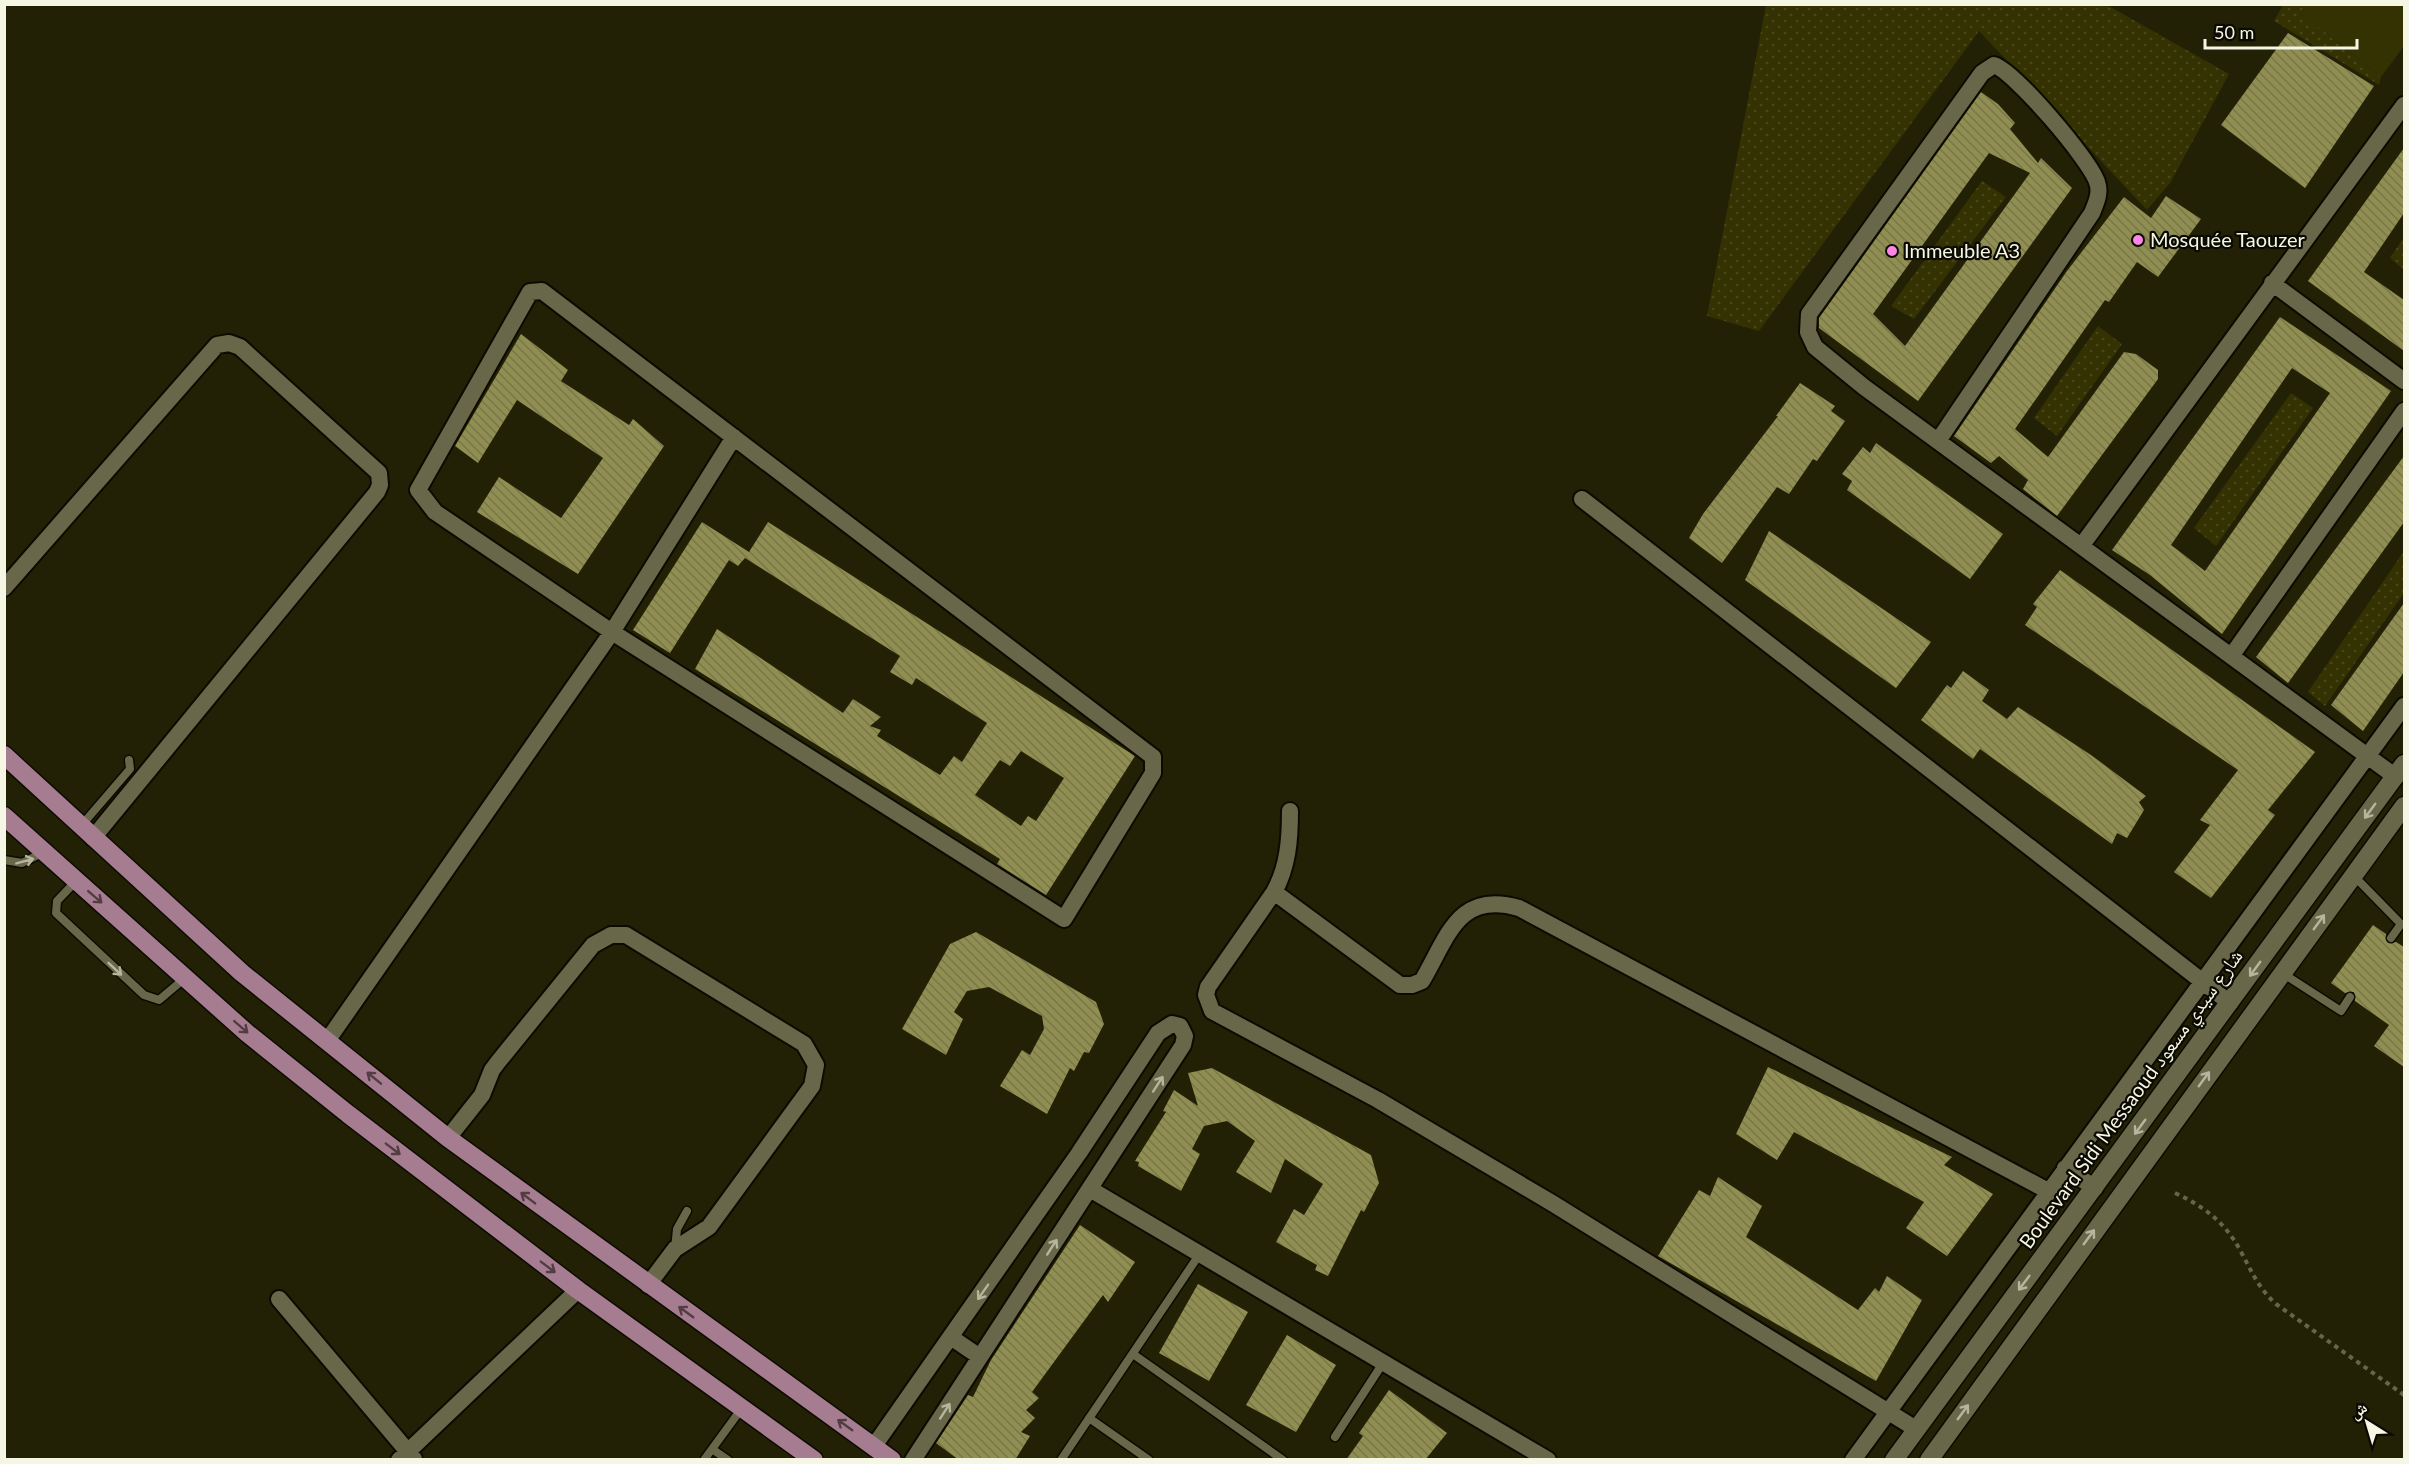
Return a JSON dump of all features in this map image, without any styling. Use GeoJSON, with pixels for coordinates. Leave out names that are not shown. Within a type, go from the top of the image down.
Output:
{"type":"FeatureCollection","features":[{"type":"Feature","properties":{"kind":"main road"},"geometry":{"type":"LineString","coordinates":[[4,755],[187,920],[242,973],[448,1138],[892,1460]]}},
{"type":"Feature","properties":{"kind":"main road"},"geometry":{"type":"LineString","coordinates":[[4,816],[185,978],[348,1114],[578,1290],[814,1460]]}},
{"type":"Feature","properties":{"kind":"street"},"geometry":{"type":"LineString","coordinates":[[1938,441],[2092,213],[2098,196],[2098,184],[2093,172],[2076,146],[2013,78],[1994,65],[1982,73],[1809,314],[1807,323],[1815,346],[1938,441],[2082,544],[2367,757],[2400,771]]}},
{"type":"Feature","properties":{"kind":"street"},"geometry":{"type":"LineString","coordinates":[[2082,544],[2404,105]]}},
{"type":"Feature","properties":{"kind":"street"},"geometry":{"type":"LineString","coordinates":[[2272,283],[2404,381]]}},
{"type":"Feature","properties":{"kind":"street"},"geometry":{"type":"LineString","coordinates":[[542,291],[1153,757],[1153,773],[1064,919],[612,632],[435,512],[418,490],[530,292],[542,291]]}},
{"type":"Feature","properties":{"kind":"street"},"geometry":{"type":"LineString","coordinates":[[4,588],[218,345],[229,343],[240,347],[379,473],[380,485],[377,492],[87,832]]}},
{"type":"Feature","properties":{"kind":"street"},"geometry":{"type":"LineString","coordinates":[[2232,656],[2404,411]]}},
{"type":"Feature","properties":{"kind":"street"},"geometry":{"type":"LineString","coordinates":[[327,1041],[612,632],[734,437]]}},
{"type":"Feature","properties":{"kind":"street"},"geometry":{"type":"LineString","coordinates":[[1582,499],[2230,1002]]}},
{"type":"Feature","properties":{"kind":"street"},"geometry":{"type":"LineString","coordinates":[[1853,1460],[2404,706]]}},
{"type":"Feature","properties":{"kind":"street","name":"Boulevard Sidi Messaoud شارع سيدي مسعود"},"geometry":{"type":"LineString","coordinates":[[1894,1460],[2400,771]]}},
{"type":"Feature","properties":{"kind":"street"},"geometry":{"type":"LineString","coordinates":[[1929,1460],[2404,806]]}},
{"type":"Feature","properties":{"kind":"street"},"geometry":{"type":"LineString","coordinates":[[1290,811],[1290,843],[1279,882],[1208,987],[1208,1004],[1212,1011],[1378,1100],[1552,1203],[1916,1429]]}},
{"type":"Feature","properties":{"kind":"street"},"geometry":{"type":"LineString","coordinates":[[1274,892],[1400,985],[1412,985],[1422,981],[1457,922],[1471,908],[1496,903],[1519,908],[2048,1191]]}},
{"type":"Feature","properties":{"kind":"street"},"geometry":{"type":"LineString","coordinates":[[448,1138],[482,1095],[492,1070],[593,945],[611,935],[626,935],[804,1044],[816,1065],[812,1086],[709,1227],[675,1249],[648,1285]]}},
{"type":"Feature","properties":{"kind":"street"},"geometry":{"type":"LineString","coordinates":[[874,1446],[1079,1154],[1158,1033],[1172,1024],[1180,1026],[1185,1036],[1183,1045],[913,1460]]}},
{"type":"Feature","properties":{"kind":"street"},"geometry":{"type":"LineString","coordinates":[[1079,1154],[1103,1169]]}},
{"type":"Feature","properties":{"kind":"street"},"geometry":{"type":"LineString","coordinates":[[2066,1168],[2095,1188]]}},
{"type":"Feature","properties":{"kind":"street"},"geometry":{"type":"LineString","coordinates":[[1090,1189],[1199,1256],[1548,1460]]}},
{"type":"Feature","properties":{"kind":"street"},"geometry":{"type":"LineString","coordinates":[[279,1299],[407,1457],[578,1290]]}},
{"type":"Feature","properties":{"kind":"street"},"geometry":{"type":"LineString","coordinates":[[952,1338],[980,1357]]}},
{"type":"Feature","properties":{"kind":"lane"},"geometry":{"type":"LineString","coordinates":[[87,832],[129,771],[131,766],[129,760]]}},
{"type":"Feature","properties":{"kind":"lane"},"geometry":{"type":"LineString","coordinates":[[4,860],[22,863],[44,852]]}},
{"type":"Feature","properties":{"kind":"lane"},"geometry":{"type":"LineString","coordinates":[[2353,876],[2401,924],[2391,938]]}},
{"type":"Feature","properties":{"kind":"lane"},"geometry":{"type":"LineString","coordinates":[[76,881],[57,901],[56,913],[144,995],[159,1000],[185,978]]}},
{"type":"Feature","properties":{"kind":"lane"},"geometry":{"type":"LineString","coordinates":[[2282,973],[2341,1011],[2350,997]]}},
{"type":"Feature","properties":{"kind":"lane"},"geometry":{"type":"LineString","coordinates":[[675,1249],[677,1229],[687,1211]]}},
{"type":"Feature","properties":{"kind":"lane"},"geometry":{"type":"LineString","coordinates":[[1061,1460],[1199,1256]]}},
{"type":"Feature","properties":{"kind":"lane"},"geometry":{"type":"LineString","coordinates":[[1133,1354],[1283,1460]]}},
{"type":"Feature","properties":{"kind":"lane"},"geometry":{"type":"LineString","coordinates":[[1335,1437],[1383,1363]]}},
{"type":"Feature","properties":{"kind":"lane"},"geometry":{"type":"LineString","coordinates":[[704,1460],[742,1408]]}},
{"type":"Feature","properties":{"kind":"lane"},"geometry":{"type":"LineString","coordinates":[[1089,1419],[1149,1460]]}},
{"type":"Feature","properties":{"kind":"lane"},"geometry":{"type":"LineString","coordinates":[[712,1449],[728,1460]]}},
{"type":"Feature","properties":{"kind":"path"},"geometry":{"type":"LineString","coordinates":[[2175,1193],[2200,1206],[2226,1228],[2259,1287],[2276,1304],[2404,1395]]}},
{"type":"Feature","properties":{"kind":"shaded area"},"geometry":{"type":"Polygon","coordinates":[[[2308,4],[2401,5],[2404,7],[2404,46],[2381,77],[2301,13],[2308,4]]]}},
{"type":"Feature","properties":{"kind":"shaded area"},"geometry":{"type":"Polygon","coordinates":[[[1766,5],[2107,5],[2229,74],[2170,183],[2147,210],[1979,31],[1759,331],[1707,316],[1766,5]]]}},
{"type":"Feature","properties":{"kind":"shaded area"},"geometry":{"type":"Polygon","coordinates":[[[2283,5],[2308,5],[2301,13],[2381,77],[2379,85],[2274,21],[2283,5]]]}},
{"type":"Feature","properties":{"kind":"shaded area"},"geometry":{"type":"Polygon","coordinates":[[[1982,181],[2006,197],[1914,319],[1891,306],[1982,181]]]}},
{"type":"Feature","properties":{"kind":"shaded area"},"geometry":{"type":"Polygon","coordinates":[[[2404,237],[2404,270],[2390,258],[2404,237]]]}},
{"type":"Feature","properties":{"kind":"shaded area"},"geometry":{"type":"Polygon","coordinates":[[[2098,326],[2122,344],[2057,436],[2034,418],[2098,326]]]}},
{"type":"Feature","properties":{"kind":"shaded area"},"geometry":{"type":"Polygon","coordinates":[[[2291,393],[2313,408],[2216,546],[2194,528],[2291,393]]]}},
{"type":"Feature","properties":{"kind":"shaded area"},"geometry":{"type":"Polygon","coordinates":[[[2404,551],[2404,593],[2325,706],[2308,692],[2404,551]]]}},
{"type":"Feature","properties":{"kind":"building"},"geometry":{"type":"Polygon","coordinates":[[[2288,33],[2374,86],[2305,188],[2221,125],[2288,33]]]}},
{"type":"Feature","properties":{"kind":"building","name":"Immeuble A3"},"geometry":{"type":"Polygon","coordinates":[[[1981,92],[1998,104],[2015,123],[2010,129],[2038,163],[2041,158],[2072,188],[1918,401],[1819,328],[1819,318],[1981,92]],[[1989,153],[1873,314],[1905,346],[2030,173],[1989,153]]]}},
{"type":"Feature","properties":{"kind":"building"},"geometry":{"type":"Polygon","coordinates":[[[2404,148],[2404,213],[2364,272],[2404,300],[2404,351],[2308,281],[2404,148]]]}},
{"type":"Feature","properties":{"kind":"building"},"geometry":{"type":"Polygon","coordinates":[[[2166,196],[2201,219],[2158,277],[2137,262],[2109,302],[2105,300],[2015,429],[2048,457],[2124,352],[2136,354],[2158,370],[2158,379],[2057,516],[2023,489],[2028,480],[1999,456],[1991,463],[1954,436],[2067,271],[2124,197],[2151,218],[2166,196]]]}},
{"type":"Feature","properties":{"kind":"building"},"geometry":{"type":"Polygon","coordinates":[[[2280,317],[2391,391],[2222,634],[2150,575],[2112,550],[2280,317]],[[2292,368],[2171,545],[2205,571],[2330,393],[2292,368]]]}},
{"type":"Feature","properties":{"kind":"building"},"geometry":{"type":"Polygon","coordinates":[[[521,334],[568,370],[561,381],[629,425],[633,419],[664,446],[578,574],[477,512],[499,477],[561,518],[603,458],[517,400],[478,463],[455,446],[521,334]]]}},
{"type":"Feature","properties":{"kind":"building"},"geometry":{"type":"Polygon","coordinates":[[[1800,383],[1835,406],[1831,411],[1845,421],[1817,461],[1813,459],[1789,494],[1777,487],[1722,563],[1689,538],[1703,514],[1778,416],[1776,416],[1800,383]]]}},
{"type":"Feature","properties":{"kind":"building"},"geometry":{"type":"Polygon","coordinates":[[[1876,443],[2003,534],[1970,579],[1847,490],[1852,481],[1842,474],[1863,447],[1870,453],[1876,443]]]}},
{"type":"Feature","properties":{"kind":"building"},"geometry":{"type":"Polygon","coordinates":[[[2404,456],[2404,522],[2288,683],[2256,657],[2404,456]]]}},
{"type":"Feature","properties":{"kind":"building"},"geometry":{"type":"Polygon","coordinates":[[[702,522],[749,552],[768,522],[1135,756],[1046,895],[997,864],[1000,859],[695,669],[717,629],[843,713],[853,699],[881,717],[870,726],[881,730],[877,736],[940,775],[954,756],[962,762],[987,723],[916,678],[912,685],[890,672],[900,656],[745,558],[738,566],[729,560],[670,653],[633,630],[702,522]],[[1021,751],[1010,766],[1000,760],[975,795],[1021,826],[1028,816],[1036,821],[1064,778],[1021,751]]]}},
{"type":"Feature","properties":{"kind":"building"},"geometry":{"type":"Polygon","coordinates":[[[1769,531],[1931,642],[1896,688],[1745,580],[1769,531]]]}},
{"type":"Feature","properties":{"kind":"building"},"geometry":{"type":"Polygon","coordinates":[[[2060,570],[2315,752],[2268,810],[2275,815],[2211,898],[2174,872],[2210,825],[2200,820],[2238,770],[2025,625],[2037,607],[2033,604],[2060,570]]]}},
{"type":"Feature","properties":{"kind":"building"},"geometry":{"type":"Polygon","coordinates":[[[2404,603],[2404,672],[2363,731],[2331,705],[2404,603]]]}},
{"type":"Feature","properties":{"kind":"building"},"geometry":{"type":"Polygon","coordinates":[[[1963,671],[1989,690],[1982,701],[2007,719],[2018,707],[2091,755],[2146,796],[2139,802],[2144,810],[2127,838],[2117,833],[2112,844],[1980,749],[1973,759],[1921,720],[1947,685],[1951,688],[1963,671]]]}},
{"type":"Feature","properties":{"kind":"building"},"geometry":{"type":"Polygon","coordinates":[[[2373,925],[2386,934],[2388,943],[2396,942],[2404,947],[2404,1067],[2374,1046],[2389,1025],[2355,1001],[2354,992],[2345,993],[2331,983],[2373,925]]]}},
{"type":"Feature","properties":{"kind":"building"},"geometry":{"type":"Polygon","coordinates":[[[976,932],[1096,1002],[1104,1024],[1089,1053],[1084,1052],[1074,1071],[1070,1068],[1047,1114],[1000,1086],[1022,1050],[1030,1055],[1044,1029],[1042,1016],[989,987],[967,991],[954,1012],[963,1019],[946,1055],[902,1029],[950,944],[976,932]]]}},
{"type":"Feature","properties":{"kind":"building"},"geometry":{"type":"Polygon","coordinates":[[[1768,1067],[1952,1157],[1944,1165],[1993,1194],[1947,1256],[1906,1228],[1924,1202],[1794,1132],[1777,1160],[1736,1134],[1768,1067]]]}},
{"type":"Feature","properties":{"kind":"building"},"geometry":{"type":"Polygon","coordinates":[[[1212,1068],[1371,1155],[1379,1183],[1364,1212],[1361,1210],[1328,1276],[1315,1270],[1317,1265],[1276,1242],[1294,1209],[1304,1215],[1323,1184],[1285,1159],[1271,1193],[1236,1172],[1255,1141],[1227,1121],[1204,1126],[1192,1149],[1200,1154],[1181,1191],[1138,1166],[1139,1162],[1135,1161],[1166,1112],[1163,1111],[1174,1090],[1198,1106],[1188,1073],[1212,1068]]]}},
{"type":"Feature","properties":{"kind":"building"},"geometry":{"type":"Polygon","coordinates":[[[1718,1177],[1762,1206],[1746,1237],[1858,1310],[1875,1288],[1879,1292],[1887,1276],[1922,1300],[1876,1381],[1658,1256],[1699,1190],[1710,1196],[1718,1177]]]}},
{"type":"Feature","properties":{"kind":"building"},"geometry":{"type":"Polygon","coordinates":[[[1080,1225],[1135,1262],[1108,1302],[1103,1295],[1032,1392],[1039,1398],[1026,1410],[1035,1418],[1021,1432],[1030,1436],[1015,1460],[959,1460],[936,1443],[968,1395],[973,1397],[991,1360],[1080,1225]]]}},
{"type":"Feature","properties":{"kind":"building"},"geometry":{"type":"Polygon","coordinates":[[[1198,1284],[1248,1312],[1209,1381],[1159,1353],[1198,1284]]]}},
{"type":"Feature","properties":{"kind":"building"},"geometry":{"type":"Polygon","coordinates":[[[1287,1335],[1336,1365],[1296,1432],[1246,1405],[1287,1335]]]}},
{"type":"Feature","properties":{"kind":"building"},"geometry":{"type":"Polygon","coordinates":[[[1389,1390],[1447,1433],[1425,1460],[1346,1460],[1363,1436],[1359,1433],[1389,1390]]]}},
{"type":"Feature","properties":{"kind":"place","name":"Mosquée Taouzer"},"geometry":{"type":"Point","coordinates":[2138,240]}},
{"type":"Feature","properties":{"kind":"place","name":"Immeuble A3"},"geometry":{"type":"Point","coordinates":[1892,251]}}]}
